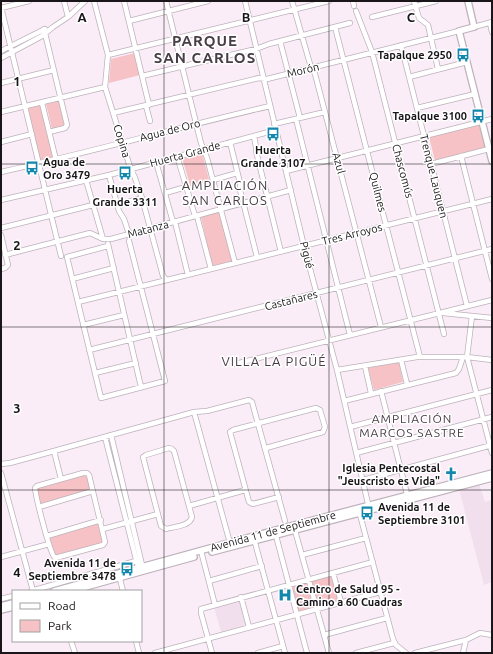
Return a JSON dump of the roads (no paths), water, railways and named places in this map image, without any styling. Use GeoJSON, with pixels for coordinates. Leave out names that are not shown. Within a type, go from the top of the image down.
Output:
{"type":"FeatureCollection","features":[{"type":"Feature","properties":{"kind":"main road"},"geometry":{"type":"LineString","coordinates":[[468,1],[474,27]]}},
{"type":"Feature","properties":{"kind":"main road","name":"Morón"},"geometry":{"type":"LineString","coordinates":[[458,31],[474,27]]}},
{"type":"Feature","properties":{"kind":"main road"},"geometry":{"type":"LineString","coordinates":[[458,31],[492,160]]}},
{"type":"Feature","properties":{"kind":"main road","name":"Avenida 11 de Septiembre"},"geometry":{"type":"LineString","coordinates":[[201,553],[230,543],[275,533],[492,473]]}},
{"type":"Feature","properties":{"kind":"main road","name":"Avenida 11 de Septiembre"},"geometry":{"type":"LineString","coordinates":[[408,497],[492,478]]}},
{"type":"Feature","properties":{"kind":"main road","name":"Avenida 11 de Septiembre"},"geometry":{"type":"LineString","coordinates":[[74,590],[141,569],[254,538]]}},
{"type":"Feature","properties":{"kind":"main road","name":"Avenida 11 de Septiembre"},"geometry":{"type":"LineString","coordinates":[[61,590],[119,576]]}},
{"type":"Feature","properties":{"kind":"main road"},"geometry":{"type":"LineString","coordinates":[[1,606],[12,603]]}},
{"type":"Feature","properties":{"kind":"main road"},"geometry":{"type":"LineString","coordinates":[[1,610],[12,607]]}},
{"type":"Feature","properties":{"kind":"street"},"geometry":{"type":"LineString","coordinates":[[30,1],[1,8],[26,106],[61,256]]}},
{"type":"Feature","properties":{"kind":"street"},"geometry":{"type":"LineString","coordinates":[[64,1],[68,17]]}},
{"type":"Feature","properties":{"kind":"street"},"geometry":{"type":"LineString","coordinates":[[1,58],[68,17],[85,1]]}},
{"type":"Feature","properties":{"kind":"street","name":"Copina"},"geometry":{"type":"LineString","coordinates":[[94,1],[108,55],[105,87],[130,169],[142,198],[163,276],[166,280]]}},
{"type":"Feature","properties":{"kind":"street"},"geometry":{"type":"LineString","coordinates":[[124,1],[142,76],[150,120]]}},
{"type":"Feature","properties":{"kind":"street"},"geometry":{"type":"LineString","coordinates":[[166,1],[188,95],[235,263]]}},
{"type":"Feature","properties":{"kind":"street"},"geometry":{"type":"LineString","coordinates":[[129,21],[208,1]]}},
{"type":"Feature","properties":{"kind":"street","name":"Pigüé"},"geometry":{"type":"LineString","coordinates":[[245,1],[304,246],[337,370],[369,507]]}},
{"type":"Feature","properties":{"kind":"street","name":"Azul"},"geometry":{"type":"LineString","coordinates":[[292,1],[312,68],[316,74],[381,327]]}},
{"type":"Feature","properties":{"kind":"street"},"geometry":{"type":"LineString","coordinates":[[108,55],[329,1]]}},
{"type":"Feature","properties":{"kind":"street"},"geometry":{"type":"LineString","coordinates":[[372,17],[415,4],[436,1]]}},
{"type":"Feature","properties":{"kind":"street"},"geometry":{"type":"LineString","coordinates":[[415,4],[419,18],[427,23],[438,70]]}},
{"type":"Feature","properties":{"kind":"street","name":"Chascomús"},"geometry":{"type":"LineString","coordinates":[[354,6],[372,52],[428,266],[444,334]]}},
{"type":"Feature","properties":{"kind":"street"},"geometry":{"type":"LineString","coordinates":[[142,76],[256,49],[280,41],[350,23]]}},
{"type":"Feature","properties":{"kind":"street"},"geometry":{"type":"LineString","coordinates":[[491,23],[492,32]]}},
{"type":"Feature","properties":{"kind":"street","name":"Morón"},"geometry":{"type":"LineString","coordinates":[[474,27],[491,23]]}},
{"type":"Feature","properties":{"kind":"street","name":"Quilmes"},"geometry":{"type":"LineString","coordinates":[[335,27],[420,357]]}},
{"type":"Feature","properties":{"kind":"street","name":"Morón"},"geometry":{"type":"LineString","coordinates":[[113,113],[260,78],[264,79],[288,74],[458,31]]}},
{"type":"Feature","properties":{"kind":"street"},"geometry":{"type":"LineString","coordinates":[[1,51],[45,32]]}},
{"type":"Feature","properties":{"kind":"street"},"geometry":{"type":"LineString","coordinates":[[45,32],[61,98],[66,127],[49,132]]}},
{"type":"Feature","properties":{"kind":"street"},"geometry":{"type":"LineString","coordinates":[[280,41],[326,241],[350,335]]}},
{"type":"Feature","properties":{"kind":"street","name":"Trenque Lauquen"},"geometry":{"type":"LineString","coordinates":[[401,46],[467,306]]}},
{"type":"Feature","properties":{"kind":"street"},"geometry":{"type":"LineString","coordinates":[[409,77],[467,62]]}},
{"type":"Feature","properties":{"kind":"street"},"geometry":{"type":"LineString","coordinates":[[1,83],[54,70]]}},
{"type":"Feature","properties":{"kind":"street"},"geometry":{"type":"LineString","coordinates":[[1,112],[105,87]]}},
{"type":"Feature","properties":{"kind":"street"},"geometry":{"type":"LineString","coordinates":[[416,108],[475,94]]}},
{"type":"Feature","properties":{"kind":"street"},"geometry":{"type":"LineString","coordinates":[[42,103],[56,160]]}},
{"type":"Feature","properties":{"kind":"street","name":"Agua de Oro"},"geometry":{"type":"LineString","coordinates":[[1,172],[56,160],[196,123],[270,106]]}},
{"type":"Feature","properties":{"kind":"street"},"geometry":{"type":"LineString","coordinates":[[274,124],[325,112]]}},
{"type":"Feature","properties":{"kind":"street"},"geometry":{"type":"LineString","coordinates":[[286,171],[492,119]]}},
{"type":"Feature","properties":{"kind":"street","name":"Huerta Grande"},"geometry":{"type":"LineString","coordinates":[[1,200],[109,175],[276,130]]}},
{"type":"Feature","properties":{"kind":"street"},"geometry":{"type":"LineString","coordinates":[[1,142],[32,134]]}},
{"type":"Feature","properties":{"kind":"street"},"geometry":{"type":"LineString","coordinates":[[254,136],[256,152],[281,252]]}},
{"type":"Feature","properties":{"kind":"street"},"geometry":{"type":"LineString","coordinates":[[230,142],[257,258]]}},
{"type":"Feature","properties":{"kind":"street"},"geometry":{"type":"LineString","coordinates":[[431,164],[489,149]]}},
{"type":"Feature","properties":{"kind":"street"},"geometry":{"type":"LineString","coordinates":[[177,156],[211,269]]}},
{"type":"Feature","properties":{"kind":"street"},"geometry":{"type":"LineString","coordinates":[[461,156],[492,279]]}},
{"type":"Feature","properties":{"kind":"street"},"geometry":{"type":"LineString","coordinates":[[156,162],[188,275]]}},
{"type":"Feature","properties":{"kind":"street"},"geometry":{"type":"LineString","coordinates":[[212,180],[237,173]]}},
{"type":"Feature","properties":{"kind":"street"},"geometry":{"type":"LineString","coordinates":[[109,175],[119,212],[124,219],[129,234]]}},
{"type":"Feature","properties":{"kind":"street"},"geometry":{"type":"LineString","coordinates":[[86,180],[114,268],[141,387]]}},
{"type":"Feature","properties":{"kind":"street"},"geometry":{"type":"LineString","coordinates":[[165,193],[186,187]]}},
{"type":"Feature","properties":{"kind":"street","name":"Matanza"},"geometry":{"type":"LineString","coordinates":[[5,255],[90,234],[105,240],[291,190]]}},
{"type":"Feature","properties":{"kind":"street"},"geometry":{"type":"LineString","coordinates":[[117,205],[142,198]]}},
{"type":"Feature","properties":{"kind":"street","name":"Tres Arroyos"},"geometry":{"type":"LineString","coordinates":[[78,302],[492,199]]}},
{"type":"Feature","properties":{"kind":"street"},"geometry":{"type":"LineString","coordinates":[[1,228],[93,205]]}},
{"type":"Feature","properties":{"kind":"street"},"geometry":{"type":"LineString","coordinates":[[1,235],[8,265],[3,269]]}},
{"type":"Feature","properties":{"kind":"street"},"geometry":{"type":"LineString","coordinates":[[108,246],[67,257],[101,398],[165,381],[129,241]]}},
{"type":"Feature","properties":{"kind":"street","name":"Castañares"},"geometry":{"type":"LineString","coordinates":[[89,350],[492,249]]}},
{"type":"Feature","properties":{"kind":"street"},"geometry":{"type":"LineString","coordinates":[[72,279],[114,268]]}},
{"type":"Feature","properties":{"kind":"street"},"geometry":{"type":"LineString","coordinates":[[235,364],[492,300]]}},
{"type":"Feature","properties":{"kind":"street"},"geometry":{"type":"LineString","coordinates":[[440,313],[492,318]]}},
{"type":"Feature","properties":{"kind":"street"},"geometry":{"type":"LineString","coordinates":[[83,325],[124,315]]}},
{"type":"Feature","properties":{"kind":"street"},"geometry":{"type":"LineString","coordinates":[[344,401],[406,384],[456,373],[465,357],[472,316]]}},
{"type":"Feature","properties":{"kind":"street"},"geometry":{"type":"LineString","coordinates":[[337,370],[420,357],[465,357],[492,360]]}},
{"type":"Feature","properties":{"kind":"street"},"geometry":{"type":"LineString","coordinates":[[465,357],[477,394],[492,453]]}},
{"type":"Feature","properties":{"kind":"street"},"geometry":{"type":"LineString","coordinates":[[401,360],[406,384]]}},
{"type":"Feature","properties":{"kind":"street"},"geometry":{"type":"LineString","coordinates":[[95,373],[136,363]]}},
{"type":"Feature","properties":{"kind":"street"},"geometry":{"type":"LineString","coordinates":[[365,366],[371,394]]}},
{"type":"Feature","properties":{"kind":"street"},"geometry":{"type":"LineString","coordinates":[[350,427],[492,390]]}},
{"type":"Feature","properties":{"kind":"street"},"geometry":{"type":"LineString","coordinates":[[381,391],[408,497]]}},
{"type":"Feature","properties":{"kind":"street"},"geometry":{"type":"LineString","coordinates":[[1,467],[10,463],[194,412],[207,411],[251,400],[259,423],[285,521]]}},
{"type":"Feature","properties":{"kind":"street"},"geometry":{"type":"LineString","coordinates":[[266,448],[323,432],[325,427],[320,410],[316,408],[233,430],[230,433],[249,502],[252,504],[279,497]]}},
{"type":"Feature","properties":{"kind":"street"},"geometry":{"type":"LineString","coordinates":[[194,412],[230,543]]}},
{"type":"Feature","properties":{"kind":"street"},"geometry":{"type":"LineString","coordinates":[[356,453],[492,416]]}},
{"type":"Feature","properties":{"kind":"street"},"geometry":{"type":"LineString","coordinates":[[111,435],[136,561],[141,569]]}},
{"type":"Feature","properties":{"kind":"street"},"geometry":{"type":"LineString","coordinates":[[105,437],[141,569]]}},
{"type":"Feature","properties":{"kind":"street"},"geometry":{"type":"LineString","coordinates":[[363,480],[491,445]]}},
{"type":"Feature","properties":{"kind":"street"},"geometry":{"type":"LineString","coordinates":[[169,448],[174,451],[189,506],[192,517],[190,522],[166,529],[161,526],[143,457],[146,454],[169,448]]}},
{"type":"Feature","properties":{"kind":"street"},"geometry":{"type":"LineString","coordinates":[[54,451],[61,479]]}},
{"type":"Feature","properties":{"kind":"street"},"geometry":{"type":"LineString","coordinates":[[1,464],[10,463]]}},
{"type":"Feature","properties":{"kind":"street"},"geometry":{"type":"LineString","coordinates":[[1,473],[32,590]]}},
{"type":"Feature","properties":{"kind":"street"},"geometry":{"type":"LineString","coordinates":[[87,473],[89,475],[93,491],[106,541],[104,544],[56,558],[52,556],[35,487],[87,473]]}},
{"type":"Feature","properties":{"kind":"street"},"geometry":{"type":"LineString","coordinates":[[189,506],[245,490]]}},
{"type":"Feature","properties":{"kind":"street"},"geometry":{"type":"LineString","coordinates":[[39,507],[93,491]]}},
{"type":"Feature","properties":{"kind":"street"},"geometry":{"type":"LineString","coordinates":[[359,510],[394,643],[406,653]]}},
{"type":"Feature","properties":{"kind":"street"},"geometry":{"type":"LineString","coordinates":[[103,529],[158,514]]}},
{"type":"Feature","properties":{"kind":"street"},"geometry":{"type":"LineString","coordinates":[[47,536],[100,520]]}},
{"type":"Feature","properties":{"kind":"street"},"geometry":{"type":"LineString","coordinates":[[294,527],[329,653]]}},
{"type":"Feature","properties":{"kind":"street"},"geometry":{"type":"LineString","coordinates":[[275,533],[307,653]]}},
{"type":"Feature","properties":{"kind":"street"},"geometry":{"type":"LineString","coordinates":[[254,538],[285,653]]}},
{"type":"Feature","properties":{"kind":"street"},"geometry":{"type":"LineString","coordinates":[[302,555],[366,538]]}},
{"type":"Feature","properties":{"kind":"street"},"geometry":{"type":"LineString","coordinates":[[1,557],[49,544]]}},
{"type":"Feature","properties":{"kind":"street"},"geometry":{"type":"LineString","coordinates":[[201,553],[215,604]]}},
{"type":"Feature","properties":{"kind":"street"},"geometry":{"type":"LineString","coordinates":[[35,590],[136,561]]}},
{"type":"Feature","properties":{"kind":"street"},"geometry":{"type":"LineString","coordinates":[[212,653],[200,610],[203,608],[373,562]]}},
{"type":"Feature","properties":{"kind":"street"},"geometry":{"type":"LineString","coordinates":[[209,581],[262,566]]}},
{"type":"Feature","properties":{"kind":"street"},"geometry":{"type":"LineString","coordinates":[[333,573],[341,602]]}},
{"type":"Feature","properties":{"kind":"street"},"geometry":{"type":"LineString","coordinates":[[119,576],[123,590]]}},
{"type":"Feature","properties":{"kind":"street"},"geometry":{"type":"LineString","coordinates":[[155,653],[380,592]]}},
{"type":"Feature","properties":{"kind":"street"},"geometry":{"type":"LineString","coordinates":[[1,599],[12,596]]}},
{"type":"Feature","properties":{"kind":"street"},"geometry":{"type":"LineString","coordinates":[[241,597],[249,627]]}},
{"type":"Feature","properties":{"kind":"street"},"geometry":{"type":"LineString","coordinates":[[324,634],[387,618]]}},
{"type":"Feature","properties":{"kind":"street"},"geometry":{"type":"LineString","coordinates":[[415,653],[466,640],[478,634],[483,633],[492,635]]}},
{"type":"Feature","properties":{"kind":"street"},"geometry":{"type":"LineString","coordinates":[[463,653],[466,640]]}},
{"type":"Feature","properties":{"kind":"street"},"geometry":{"type":"LineString","coordinates":[[73,642],[75,653]]}},
{"type":"Feature","properties":{"kind":"street"},"geometry":{"type":"LineString","coordinates":[[136,642],[139,653]]}},
{"type":"Feature","properties":{"kind":"street"},"geometry":{"type":"LineString","coordinates":[[356,653],[394,643]]}},
{"type":"Feature","properties":{"kind":"street"},"geometry":{"type":"LineString","coordinates":[[258,653],[283,646]]}},
{"type":"Feature","properties":{"kind":"place","name":"Tapalque 2950"},"geometry":{"type":"Point","coordinates":[463,55]}},
{"type":"Feature","properties":{"kind":"place","name":"Tapalque 3100"},"geometry":{"type":"Point","coordinates":[478,116]}},
{"type":"Feature","properties":{"kind":"place","name":"Huerta Grande 3107"},"geometry":{"type":"Point","coordinates":[273,134]}},
{"type":"Feature","properties":{"kind":"place","name":"Agua de Oro 3479"},"geometry":{"type":"Point","coordinates":[32,168]}},
{"type":"Feature","properties":{"kind":"place","name":"Huerta Grande 3311"},"geometry":{"type":"Point","coordinates":[125,173]}},
{"type":"Feature","properties":{"kind":"place","name":"Iglesia Pentecostal \"Jeuscristo es Vida\""},"geometry":{"type":"Point","coordinates":[451,474]}},
{"type":"Feature","properties":{"kind":"place","name":"Avenida 11 de Septiembre 3101"},"geometry":{"type":"Point","coordinates":[367,513]}},
{"type":"Feature","properties":{"kind":"place","name":"Avenida 11 de Septiembre 3478"},"geometry":{"type":"Point","coordinates":[127,569]}},
{"type":"Feature","properties":{"kind":"place","name":"Centro de Salud 95 - Camino a 60 Cuadras"},"geometry":{"type":"Point","coordinates":[285,595]}},
{"type":"Feature","properties":{"kind":"district","name":"PARQUE SAN CARLOS"},"geometry":{"type":"Point","coordinates":[205,48]}},
{"type":"Feature","properties":{"kind":"district","name":"AMPLIACIÓN SAN CARLOS"},"geometry":{"type":"Point","coordinates":[225,192]}},
{"type":"Feature","properties":{"kind":"district","name":"VILLA LA PIGÜÉ"},"geometry":{"type":"Point","coordinates":[274,361]}},
{"type":"Feature","properties":{"kind":"district","name":"AMPLIACIÓN MARCOS SASTRE"},"geometry":{"type":"Point","coordinates":[412,425]}}]}
